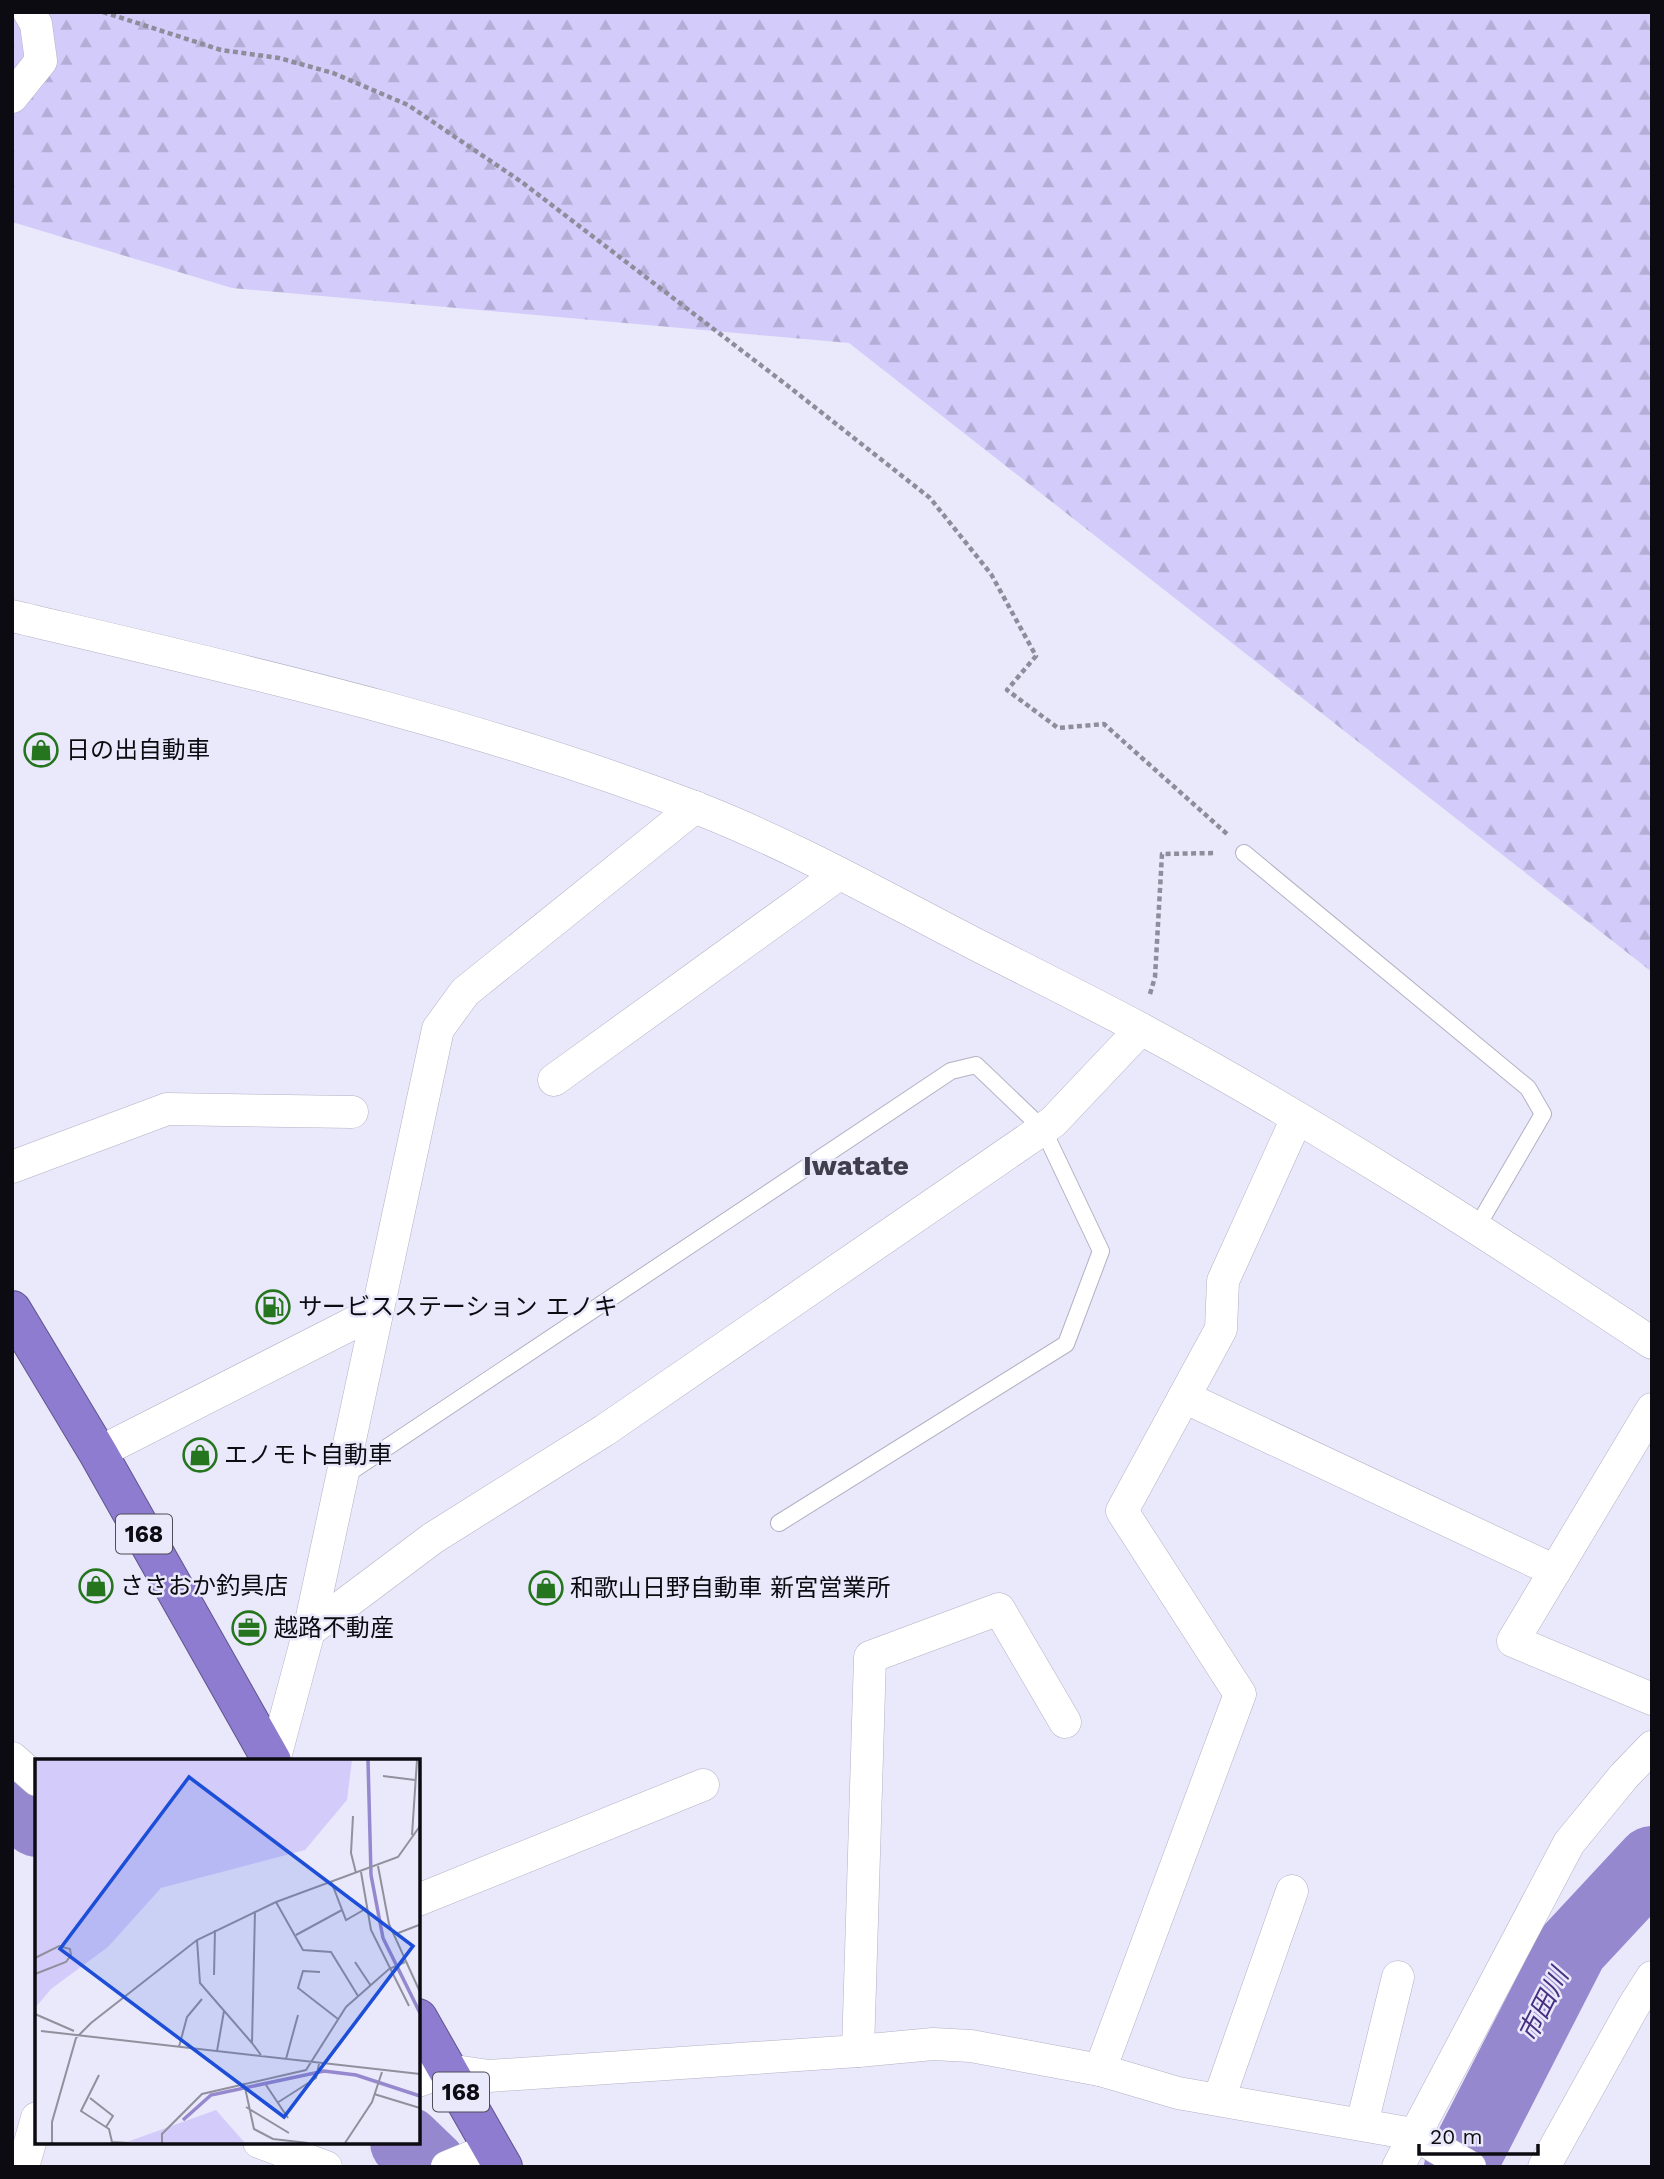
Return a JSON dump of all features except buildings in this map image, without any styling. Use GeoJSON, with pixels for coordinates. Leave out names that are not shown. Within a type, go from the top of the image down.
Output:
{"type":"FeatureCollection","features":[{"type":"Feature","properties":{"kind":"highway","name":"168"},"geometry":{"type":"LineString","coordinates":[[12,1310],[98,1453],[272,1759]]}},
{"type":"Feature","properties":{"kind":"highway","name":"168"},"geometry":{"type":"LineString","coordinates":[[420,2026],[433,2076],[498,2157]]}},
{"type":"Feature","properties":{"kind":"street"},"geometry":{"type":"LineString","coordinates":[[12,97],[41,61],[36,24],[29,12]]}},
{"type":"Feature","properties":{"kind":"street"},"geometry":{"type":"LineString","coordinates":[[12,616],[176,655],[496,738],[695,807],[776,842],[1141,1029],[1297,1118],[1477,1227],[1652,1343]]}},
{"type":"Feature","properties":{"kind":"street"},"geometry":{"type":"LineString","coordinates":[[274,1759],[309,1631],[438,1029],[465,992],[695,807]]}},
{"type":"Feature","properties":{"kind":"street"},"geometry":{"type":"LineString","coordinates":[[554,1080],[839,874]]}},
{"type":"Feature","properties":{"kind":"street"},"geometry":{"type":"LineString","coordinates":[[309,1631],[433,1538],[605,1430],[1053,1122],[1141,1029]]}},
{"type":"Feature","properties":{"kind":"street"},"geometry":{"type":"LineString","coordinates":[[12,1167],[167,1109],[352,1112]]}},
{"type":"Feature","properties":{"kind":"street"},"geometry":{"type":"LineString","coordinates":[[1100,2070],[1240,1694],[1122,1511],[1221,1329],[1223,1282],[1297,1118]]}},
{"type":"Feature","properties":{"kind":"street"},"geometry":{"type":"LineString","coordinates":[[98,1453],[377,1311]]}},
{"type":"Feature","properties":{"kind":"street"},"geometry":{"type":"LineString","coordinates":[[1184,1397],[1555,1571]]}},
{"type":"Feature","properties":{"kind":"street"},"geometry":{"type":"LineString","coordinates":[[1652,1409],[1513,1641],[1652,1699]]}},
{"type":"Feature","properties":{"kind":"street"},"geometry":{"type":"LineString","coordinates":[[858,2051],[870,1657],[999,1609],[1065,1722]]}},
{"type":"Feature","properties":{"kind":"street"},"geometry":{"type":"LineString","coordinates":[[1398,2167],[1413,2134],[1569,1843],[1652,1746]]}},
{"type":"Feature","properties":{"kind":"street"},"geometry":{"type":"LineString","coordinates":[[420,1899],[703,1785]]}},
{"type":"Feature","properties":{"kind":"street"},"geometry":{"type":"LineString","coordinates":[[1219,2099],[1292,1891]]}},
{"type":"Feature","properties":{"kind":"street"},"geometry":{"type":"LineString","coordinates":[[1362,2124],[1398,1977]]}},
{"type":"Feature","properties":{"kind":"street"},"geometry":{"type":"LineString","coordinates":[[1544,2167],[1648,1992]]}},
{"type":"Feature","properties":{"kind":"street"},"geometry":{"type":"LineString","coordinates":[[433,2076],[489,2076],[933,2044],[971,2046],[1100,2070],[1178,2093],[1413,2134],[1470,2167]]}},
{"type":"Feature","properties":{"kind":"street"},"geometry":{"type":"LineString","coordinates":[[23,2167],[35,2125]]}},
{"type":"Feature","properties":{"kind":"street"},"geometry":{"type":"LineString","coordinates":[[264,2144],[326,2167]]}},
{"type":"Feature","properties":{"kind":"street"},"geometry":{"type":"LineString","coordinates":[[447,2167],[498,2157]]}},
{"type":"Feature","properties":{"kind":"lane"},"geometry":{"type":"LineString","coordinates":[[1244,853],[1528,1088],[1543,1114],[1477,1227]]}},
{"type":"Feature","properties":{"kind":"lane"},"geometry":{"type":"LineString","coordinates":[[342,1477],[951,1071],[976,1065],[1043,1129],[1101,1251],[1066,1344],[779,1523]]}},
{"type":"Feature","properties":{"kind":"path"},"geometry":{"type":"LineString","coordinates":[[103,12],[221,50],[279,58],[333,73],[408,105],[523,183],[930,498],[991,573],[1036,656],[1007,690],[1058,729],[1104,724],[1217,823],[1244,853]]}},
{"type":"Feature","properties":{"kind":"path"},"geometry":{"type":"LineString","coordinates":[[1141,1029],[1155,976],[1162,854],[1244,853]]}},
{"type":"Feature","properties":{"kind":"green space"},"geometry":{"type":"Polygon","coordinates":[[[12,12],[1652,12],[1652,972],[849,343],[232,288],[12,222],[12,12]]]}},
{"type":"Feature","properties":{"kind":"waterway"},"geometry":{"type":"LineString","coordinates":[[12,1800],[35,1819]]}},
{"type":"Feature","properties":{"kind":"waterway","name":"市田川"},"geometry":{"type":"LineString","coordinates":[[1460,2167],[1572,1948],[1652,1862]]}},
{"type":"Feature","properties":{"kind":"waterway"},"geometry":{"type":"LineString","coordinates":[[408,2144],[432,2167]]}},
{"type":"Feature","properties":{"kind":"place","name":"日の出自動車"},"geometry":{"type":"Point","coordinates":[41,750]}},
{"type":"Feature","properties":{"kind":"place","name":"サービスステーション エノキ"},"geometry":{"type":"Point","coordinates":[273,1307]}},
{"type":"Feature","properties":{"kind":"place","name":"エノモト自動車"},"geometry":{"type":"Point","coordinates":[200,1455]}},
{"type":"Feature","properties":{"kind":"place","name":"ささおか釣具店"},"geometry":{"type":"Point","coordinates":[96,1586]}},
{"type":"Feature","properties":{"kind":"place","name":"和歌山日野自動車 新宮営業所"},"geometry":{"type":"Point","coordinates":[546,1588]}},
{"type":"Feature","properties":{"kind":"place","name":"越路不動産"},"geometry":{"type":"Point","coordinates":[249,1628]}},
{"type":"Feature","properties":{"kind":"district","name":"Iwatate"},"geometry":{"type":"Point","coordinates":[856,1165]}}]}
